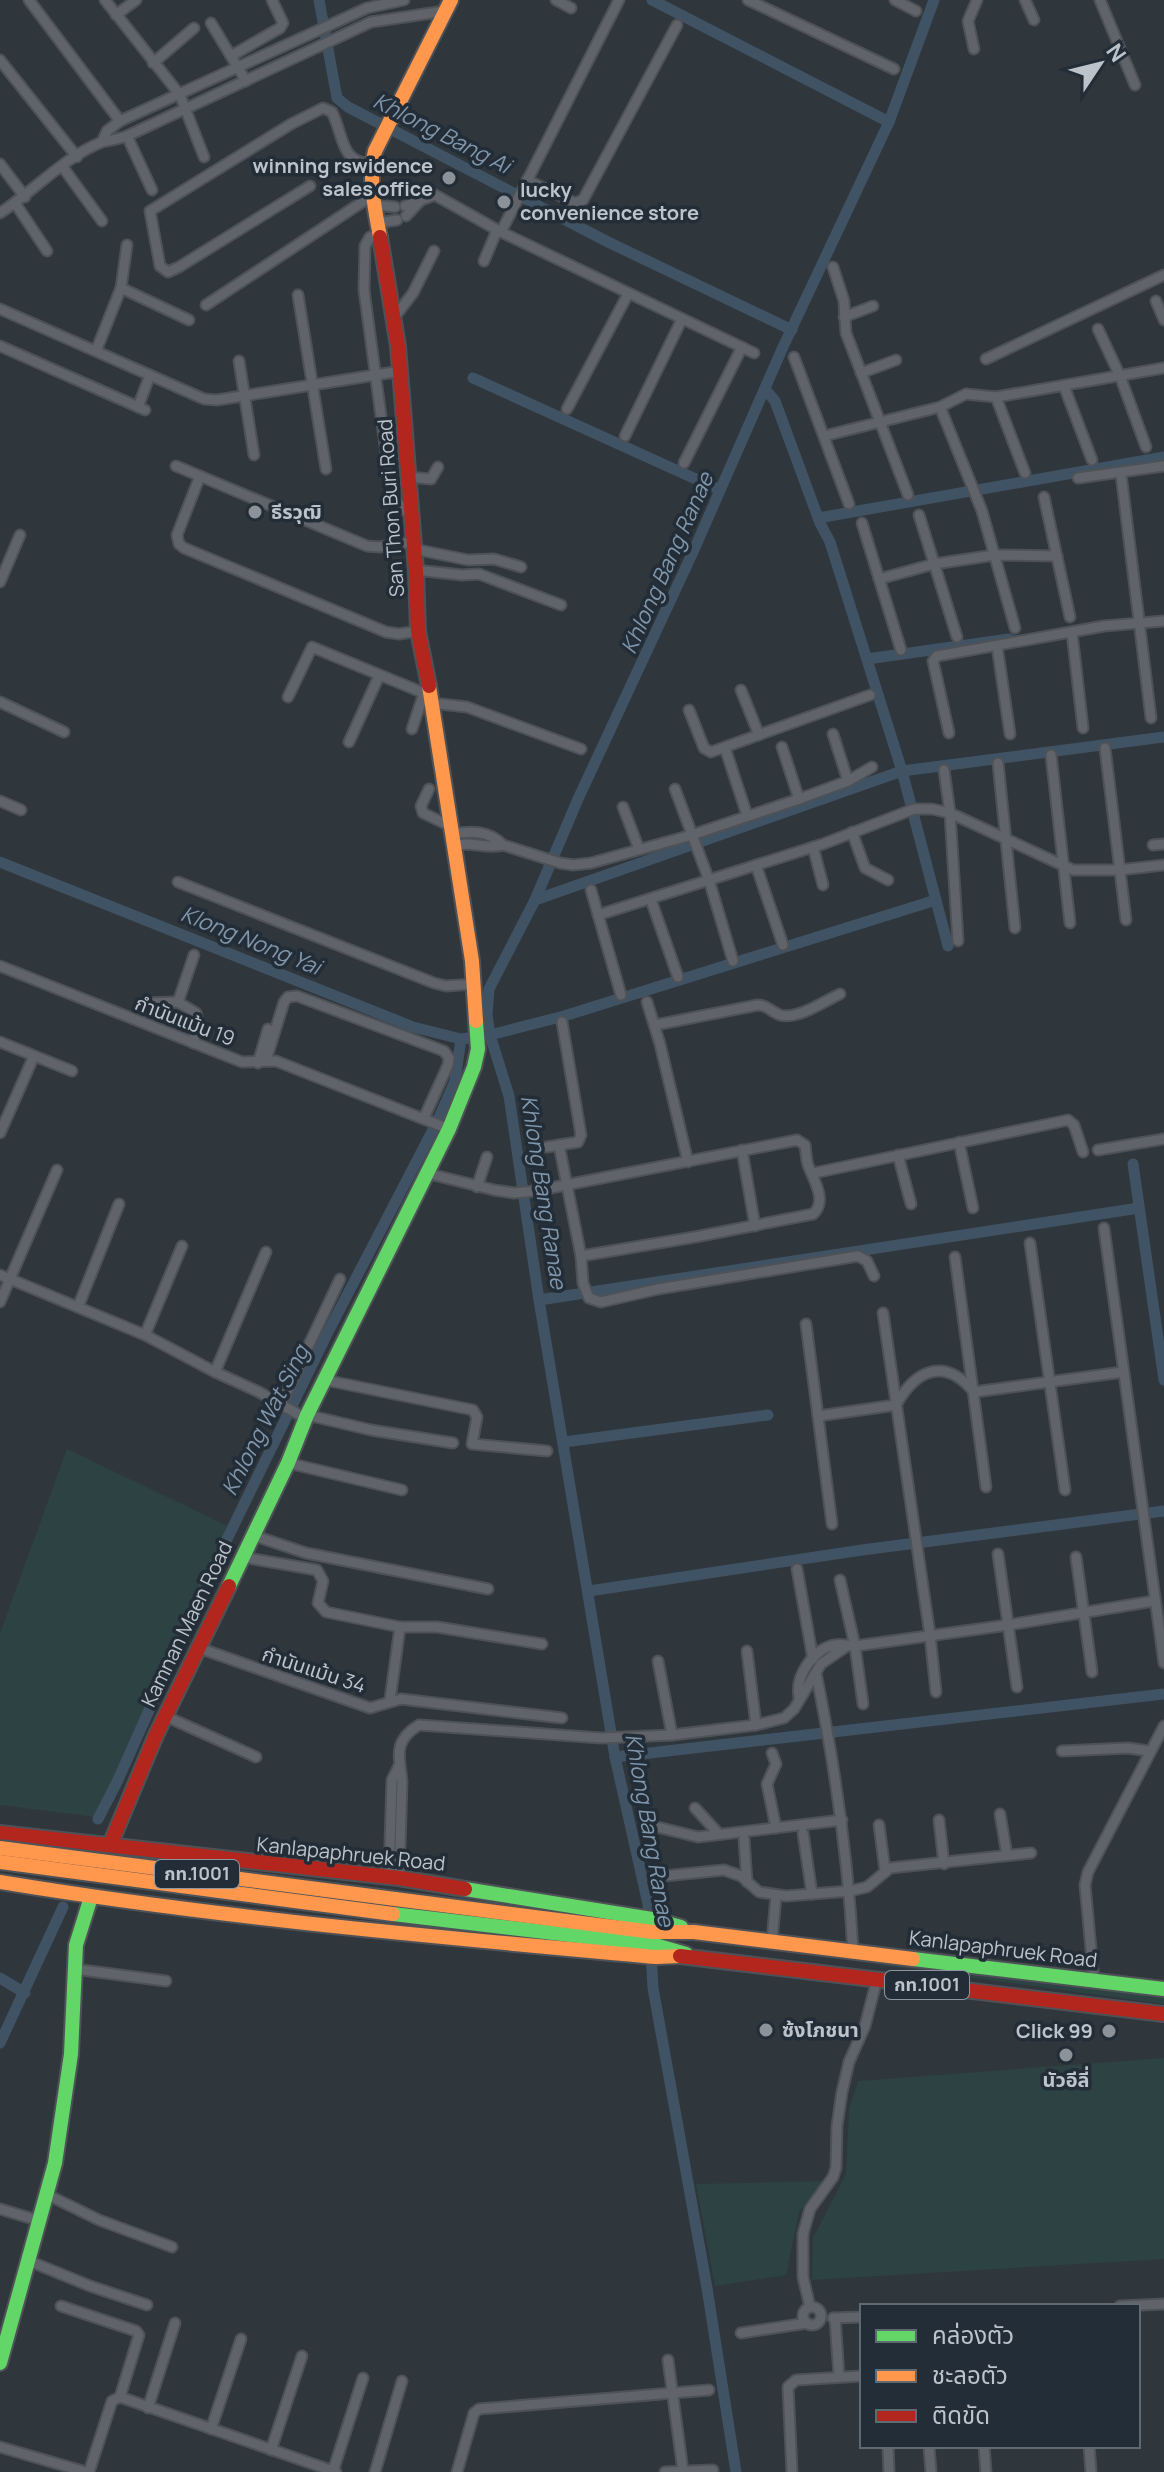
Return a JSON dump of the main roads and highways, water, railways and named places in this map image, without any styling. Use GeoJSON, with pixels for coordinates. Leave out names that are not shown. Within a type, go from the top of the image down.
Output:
{"type":"FeatureCollection","features":[{"type":"Feature","properties":{"kind":"main road","name":"San Thon Buri Road"},"geometry":{"type":"LineString","coordinates":[[448,5],[372,164],[373,200],[401,371],[418,631],[474,984],[478,1029]]}},
{"type":"Feature","properties":{"kind":"main road","name":"Kamnan Maen Road"},"geometry":{"type":"LineString","coordinates":[[91,1897],[165,1716],[288,1463],[295,1411],[325,1380],[474,1067],[478,1029]]}},
{"type":"Feature","properties":{"kind":"main road","name":"Kanlapaphruek Road"},"geometry":{"type":"LineString","coordinates":[[0,1833],[394,1878],[637,1936]]}},
{"type":"Feature","properties":{"kind":"main road"},"geometry":{"type":"LineString","coordinates":[[7,1883],[23,1883],[36,1876],[45,1861],[39,1847],[16,1835]]}},
{"type":"Feature","properties":{"kind":"main road","name":"Kanlapaphruek Road"},"geometry":{"type":"LineString","coordinates":[[0,1848],[394,1906]]}},
{"type":"Feature","properties":{"kind":"main road"},"geometry":{"type":"LineString","coordinates":[[218,1912],[200,1904],[192,1891],[200,1875],[228,1860]]}},
{"type":"Feature","properties":{"kind":"main road","name":"Kanlapaphruek Road"},"geometry":{"type":"LineString","coordinates":[[0,1862],[654,1938],[694,1932],[1164,1989]]}},
{"type":"Feature","properties":{"kind":"main road","name":"Kanlapaphruek Road"},"geometry":{"type":"LineString","coordinates":[[7,1883],[91,1897],[218,1912],[637,1936],[654,1938],[690,1955],[1164,2014]]}},
{"type":"Feature","properties":{"kind":"main road"},"geometry":{"type":"LineString","coordinates":[[0,2363],[55,2163],[71,2054],[76,1945],[91,1897]]}},
{"type":"Feature","properties":{"kind":"waterway","name":"Khlong Bang Ai"},"geometry":{"type":"LineString","coordinates":[[319,0],[337,98],[348,107],[608,242],[792,330]]}},
{"type":"Feature","properties":{"kind":"waterway"},"geometry":{"type":"LineString","coordinates":[[652,0],[889,122]]}},
{"type":"Feature","properties":{"kind":"waterway","name":"Khlong Bang Ranae"},"geometry":{"type":"LineString","coordinates":[[649,1923],[648,1904],[615,1757],[539,1300],[509,1096],[490,1035],[487,1015],[489,989],[535,900],[783,347],[889,122],[934,0]]}},
{"type":"Feature","properties":{"kind":"waterway"},"geometry":{"type":"LineString","coordinates":[[473,378],[720,490]]}},
{"type":"Feature","properties":{"kind":"waterway"},"geometry":{"type":"LineString","coordinates":[[765,389],[775,401],[820,523],[830,542],[902,771],[948,946]]}},
{"type":"Feature","properties":{"kind":"waterway"},"geometry":{"type":"LineString","coordinates":[[818,518],[1164,457]]}},
{"type":"Feature","properties":{"kind":"waterway"},"geometry":{"type":"LineString","coordinates":[[867,659],[1009,639]]}},
{"type":"Feature","properties":{"kind":"waterway"},"geometry":{"type":"LineString","coordinates":[[535,900],[902,771],[1164,737]]}},
{"type":"Feature","properties":{"kind":"waterway","name":"Klong Nong Yai"},"geometry":{"type":"LineString","coordinates":[[0,862],[413,1027],[461,1039],[490,1035],[564,1016],[936,900]]}},
{"type":"Feature","properties":{"kind":"waterway","name":"Khlong Wat Sing"},"geometry":{"type":"LineString","coordinates":[[98,1819],[210,1574],[328,1332],[438,1120],[455,1081],[461,1039]]}},
{"type":"Feature","properties":{"kind":"waterway"},"geometry":{"type":"LineString","coordinates":[[1133,1164],[1164,1380]]}},
{"type":"Feature","properties":{"kind":"waterway"},"geometry":{"type":"LineString","coordinates":[[539,1300],[1139,1208]]}},
{"type":"Feature","properties":{"kind":"waterway"},"geometry":{"type":"LineString","coordinates":[[564,1442],[768,1415]]}},
{"type":"Feature","properties":{"kind":"waterway"},"geometry":{"type":"LineString","coordinates":[[589,1591],[862,1550],[1164,1511]]}},
{"type":"Feature","properties":{"kind":"waterway"},"geometry":{"type":"LineString","coordinates":[[615,1757],[1164,1694]]}},
{"type":"Feature","properties":{"kind":"waterway","name":"Khlong Wat Sing"},"geometry":{"type":"LineString","coordinates":[[0,2043],[63,1907]]}},
{"type":"Feature","properties":{"kind":"waterway","name":"Khlong Bang Ranae"},"geometry":{"type":"LineString","coordinates":[[651,1952],[653,1988],[707,2288],[736,2472]]}},
{"type":"Feature","properties":{"kind":"waterway"},"geometry":{"type":"LineString","coordinates":[[0,1978],[25,1993]]}},
{"type":"Feature","properties":{"kind":"place","name":"winning rswidence sales office"},"geometry":{"type":"Point","coordinates":[449,178]}},
{"type":"Feature","properties":{"kind":"place","name":"lucky convenience store"},"geometry":{"type":"Point","coordinates":[504,202]}},
{"type":"Feature","properties":{"kind":"place","name":"ธีรวุฒิ"},"geometry":{"type":"Point","coordinates":[255,512]}},
{"type":"Feature","properties":{"kind":"place","name":"ซ้งโภชนา"},"geometry":{"type":"Point","coordinates":[766,2030]}},
{"type":"Feature","properties":{"kind":"place","name":"Click 99"},"geometry":{"type":"Point","coordinates":[1109,2031]}},
{"type":"Feature","properties":{"kind":"place","name":"นัวอีลี่"},"geometry":{"type":"Point","coordinates":[1066,2055]}}]}
